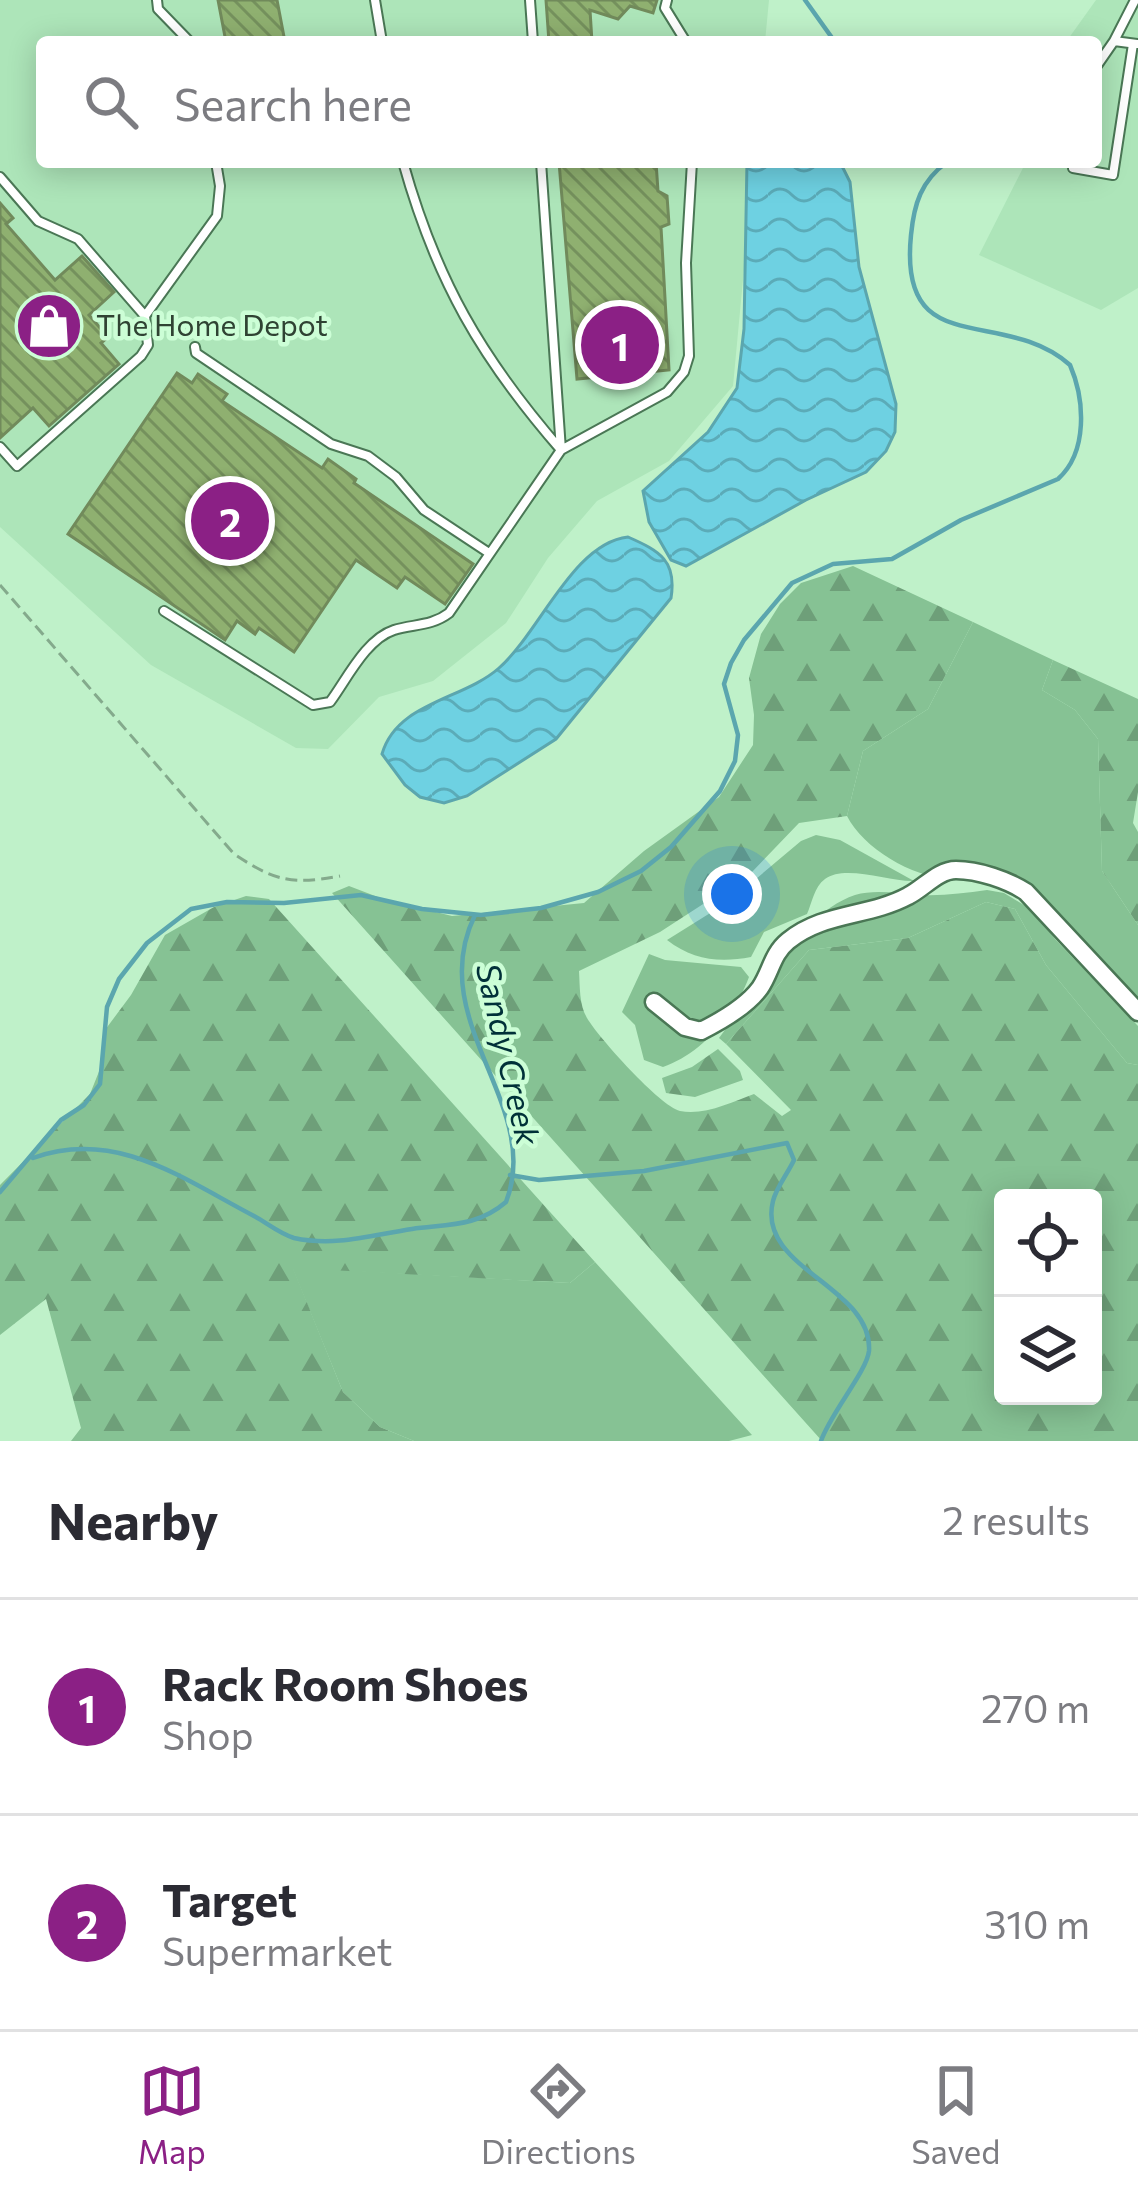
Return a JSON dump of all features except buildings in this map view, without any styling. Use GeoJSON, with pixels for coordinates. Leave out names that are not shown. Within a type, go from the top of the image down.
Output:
{"type":"FeatureCollection","features":[{"type":"Feature","properties":{"kind":"street"},"geometry":{"type":"LineString","coordinates":[[654,1002],[685,1027],[701,1031],[751,998],[776,954],[799,933],[830,918],[908,897],[944,873],[960,870],[1026,892],[1138,1012]]}},
{"type":"Feature","properties":{"kind":"lane"},"geometry":{"type":"LineString","coordinates":[[157,0],[158,9],[184,36]]}},
{"type":"Feature","properties":{"kind":"lane"},"geometry":{"type":"LineString","coordinates":[[375,0],[381,36]]}},
{"type":"Feature","properties":{"kind":"lane"},"geometry":{"type":"LineString","coordinates":[[530,0],[533,36]]}},
{"type":"Feature","properties":{"kind":"lane"},"geometry":{"type":"LineString","coordinates":[[667,0],[664,8],[682,36]]}},
{"type":"Feature","properties":{"kind":"lane"},"geometry":{"type":"LineString","coordinates":[[1102,58],[1135,0]]}},
{"type":"Feature","properties":{"kind":"lane"},"geometry":{"type":"LineString","coordinates":[[1072,168],[1113,175],[1135,44],[1114,41]]}},
{"type":"Feature","properties":{"kind":"lane"},"geometry":{"type":"LineString","coordinates":[[145,316],[217,216],[217,168]]}},
{"type":"Feature","properties":{"kind":"lane"},"geometry":{"type":"LineString","coordinates":[[405,168],[436,262],[463,317],[497,370],[561,450]]}},
{"type":"Feature","properties":{"kind":"lane"},"geometry":{"type":"LineString","coordinates":[[541,168],[561,450]]}},
{"type":"Feature","properties":{"kind":"lane"},"geometry":{"type":"LineString","coordinates":[[164,611],[313,705],[330,701],[375,641],[391,631],[436,622],[449,613],[561,450],[668,392],[685,372],[692,168]]}},
{"type":"Feature","properties":{"kind":"lane"},"geometry":{"type":"LineString","coordinates":[[0,177],[38,221],[78,238],[145,316],[148,345],[142,356],[17,466],[0,447]]}},
{"type":"Feature","properties":{"kind":"lane"},"geometry":{"type":"LineString","coordinates":[[195,347],[196,353],[331,444],[368,456],[396,477],[424,510],[489,553]]}},
{"type":"Feature","properties":{"kind":"path"},"geometry":{"type":"LineString","coordinates":[[0,584],[234,854],[269,877],[302,883],[340,876]]}},
{"type":"Feature","properties":{"kind":"shaded area"},"geometry":{"type":"Polygon","coordinates":[[[0,0],[769,0],[766,36],[36,36],[36,168],[753,168],[733,386],[669,461],[597,501],[548,558],[506,623],[433,681],[379,697],[328,749],[296,748],[151,665],[0,527],[0,0]]]}},
{"type":"Feature","properties":{"kind":"shaded area"},"geometry":{"type":"Polygon","coordinates":[[[1096,0],[1138,0],[1138,288],[1101,310],[979,255],[1023,168],[1102,168],[1102,36],[1070,36],[1096,0]]]}},
{"type":"Feature","properties":{"kind":"green space"},"geometry":{"type":"Polygon","coordinates":[[[853,566],[973,622],[928,709],[863,751],[847,816],[799,823],[751,873],[660,932],[579,971],[584,1013],[645,1084],[680,1111],[699,1112],[754,1094],[782,1116],[791,1110],[726,1044],[809,950],[908,938],[986,902],[1015,909],[1046,965],[1127,1063],[1138,1065],[1138,1441],[822,1441],[332,893],[349,886],[452,916],[584,903],[644,851],[719,797],[753,745],[749,678],[761,634],[801,583],[853,566]]]}},
{"type":"Feature","properties":{"kind":"green space"},"geometry":{"type":"Polygon","coordinates":[[[973,622],[1053,660],[1042,690],[1075,710],[1098,739],[1102,871],[1138,925],[1138,1004],[1015,878],[949,879],[920,873],[890,859],[864,839],[847,816],[863,751],[928,709],[973,622]]]}},
{"type":"Feature","properties":{"kind":"green space"},"geometry":{"type":"Polygon","coordinates":[[[1053,660],[1138,699],[1138,792],[1133,823],[1138,832],[1138,925],[1102,871],[1098,739],[1075,710],[1042,690],[1053,660]]]}},
{"type":"Feature","properties":{"kind":"green space"},"geometry":{"type":"Polygon","coordinates":[[[816,835],[840,840],[914,881],[856,873],[825,879],[807,914],[764,932],[751,957],[707,958],[667,940],[731,900],[801,841],[816,835]]]}},
{"type":"Feature","properties":{"kind":"green space"},"geometry":{"type":"Polygon","coordinates":[[[871,892],[938,895],[1004,893],[1034,911],[1138,1026],[1138,1065],[1127,1063],[1046,965],[1015,909],[986,902],[908,938],[809,950],[726,1044],[719,1038],[798,936],[836,904],[871,892]]]}},
{"type":"Feature","properties":{"kind":"green space"},"geometry":{"type":"Polygon","coordinates":[[[246,896],[269,899],[595,1262],[570,1283],[293,1268],[343,1392],[380,1427],[414,1441],[71,1441],[81,1428],[46,1299],[0,1335],[0,1185],[90,1094],[100,1069],[105,1030],[165,935],[214,907],[246,896]]]}},
{"type":"Feature","properties":{"kind":"green space"},"geometry":{"type":"Polygon","coordinates":[[[649,954],[665,960],[741,967],[749,977],[715,1031],[690,1053],[663,1067],[644,1060],[635,1025],[622,1012],[649,954]]]}},
{"type":"Feature","properties":{"kind":"green space"},"geometry":{"type":"Polygon","coordinates":[[[718,1049],[743,1080],[695,1097],[666,1093],[662,1078],[692,1067],[718,1049]]]}},
{"type":"Feature","properties":{"kind":"green space"},"geometry":{"type":"Polygon","coordinates":[[[595,1262],[752,1435],[729,1441],[414,1441],[380,1427],[343,1392],[292,1267],[570,1283],[595,1262]]]}},
{"type":"Feature","properties":{"kind":"water"},"geometry":{"type":"Polygon","coordinates":[[[747,168],[843,168],[850,182],[859,267],[896,404],[895,432],[886,451],[866,472],[686,566],[671,560],[649,522],[643,491],[708,432],[737,388],[744,329],[747,168]]]}},
{"type":"Feature","properties":{"kind":"water"},"geometry":{"type":"Polygon","coordinates":[[[628,537],[664,559],[671,575],[671,598],[556,739],[467,796],[444,803],[420,797],[405,785],[382,754],[402,723],[499,668],[590,555],[628,537]]]}},
{"type":"Feature","properties":{"kind":"waterway","name":"Sandy Creek"},"geometry":{"type":"LineString","coordinates":[[805,0],[831,36]]}},
{"type":"Feature","properties":{"kind":"waterway","name":"Sandy Creek"},"geometry":{"type":"LineString","coordinates":[[0,1192],[61,1120],[84,1105],[100,1084],[107,1007],[119,979],[147,943],[191,909],[227,902],[284,903],[361,895],[422,909],[481,915],[541,908],[598,892],[641,871],[671,847],[720,791],[735,761],[738,735],[724,684],[731,663],[744,640],[792,583],[833,564],[892,559],[961,520],[1058,479],[1075,455],[1081,425],[1079,394],[1070,365],[1043,347],[938,317],[921,301],[911,275],[917,203],[941,168]]}},
{"type":"Feature","properties":{"kind":"waterway"},"geometry":{"type":"LineString","coordinates":[[33,1158],[63,1150],[121,1153],[175,1173],[284,1234],[309,1240],[353,1239],[462,1223],[495,1210],[506,1202],[513,1166],[510,1131],[463,991],[463,954],[475,915]]}},
{"type":"Feature","properties":{"kind":"waterway","name":"Sandy Creek"},"geometry":{"type":"LineString","coordinates":[[510,1175],[539,1180],[644,1171],[787,1143],[794,1160],[773,1201],[772,1224],[781,1244],[797,1261],[853,1310],[865,1329],[869,1351],[821,1441]]}},
{"type":"Feature","properties":{"kind":"place","name":"The Home Depot"},"geometry":{"type":"Point","coordinates":[49,326]}},
{"type":"Feature","properties":{"kind":"place","name":"Rack Room Shoes"},"geometry":{"type":"Point","coordinates":[620,345]}},
{"type":"Feature","properties":{"kind":"place","name":"Target"},"geometry":{"type":"Point","coordinates":[230,521]}}]}
